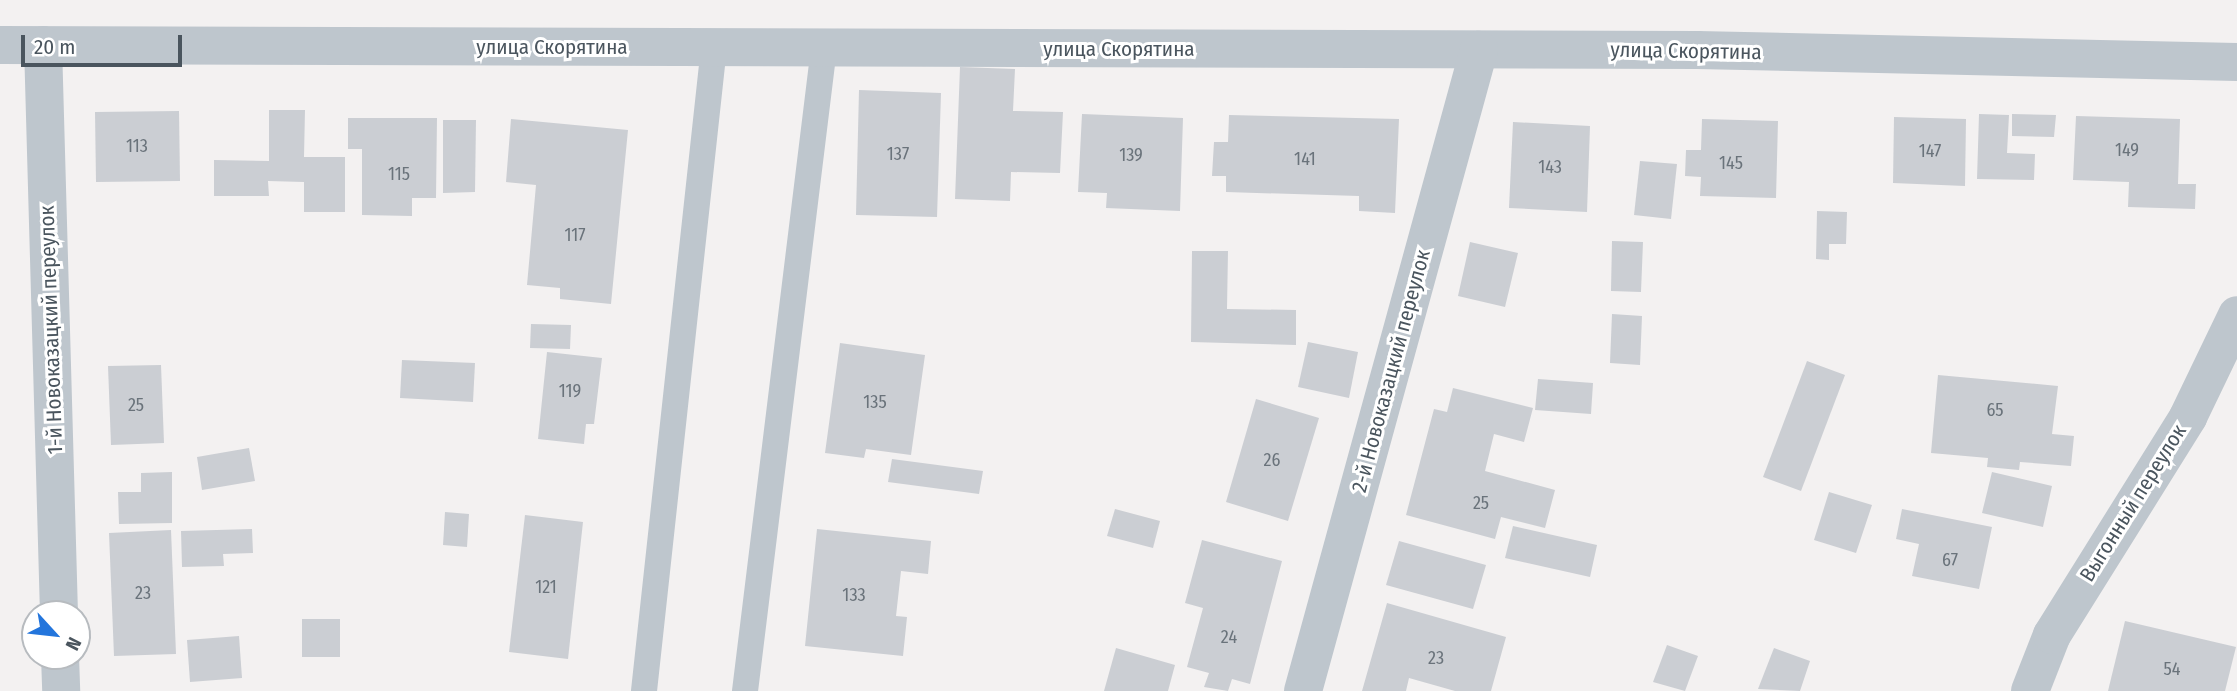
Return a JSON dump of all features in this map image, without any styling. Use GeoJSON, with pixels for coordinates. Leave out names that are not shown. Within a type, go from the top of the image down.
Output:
{"type":"FeatureCollection","features":[{"type":"Feature","properties":{"kind":"street","name":"улица Скорятина"},"geometry":{"type":"LineString","coordinates":[[0,45],[1697,50],[2237,62]]}},
{"type":"Feature","properties":{"kind":"street","name":"1-й Новоказацкий переулок"},"geometry":{"type":"LineString","coordinates":[[43,45],[59,600]]}},
{"type":"Feature","properties":{"kind":"street","name":"2-й Новоказацкий переулок"},"geometry":{"type":"LineString","coordinates":[[1304,691],[1479,50]]}},
{"type":"Feature","properties":{"kind":"street","name":"Выгонный переулок"},"geometry":{"type":"LineString","coordinates":[[2030,691],[2052,635],[2188,417],[2237,315]]}},
{"type":"Feature","properties":{"kind":"street"},"geometry":{"type":"LineString","coordinates":[[60,670],[61,691]]}},
{"type":"Feature","properties":{"kind":"lane"},"geometry":{"type":"LineString","coordinates":[[643,691],[714,47]]}},
{"type":"Feature","properties":{"kind":"lane"},"geometry":{"type":"LineString","coordinates":[[745,691],[824,48]]}},
{"type":"Feature","properties":{"kind":"building"},"geometry":{"type":"Polygon","coordinates":[[[960,67],[1015,69],[1013,111],[1063,112],[1060,173],[1011,172],[1010,201],[955,199],[960,67]]]}},
{"type":"Feature","properties":{"kind":"building"},"geometry":{"type":"Polygon","coordinates":[[[859,90],[941,93],[937,217],[856,215],[859,90]]]}},
{"type":"Feature","properties":{"kind":"building"},"geometry":{"type":"Polygon","coordinates":[[[269,110],[305,110],[304,157],[345,157],[345,212],[304,212],[304,182],[268,181],[269,196],[214,196],[214,160],[269,161],[269,110]]]}},
{"type":"Feature","properties":{"kind":"building"},"geometry":{"type":"Polygon","coordinates":[[[179,111],[180,181],[96,182],[95,112],[179,111]]]}},
{"type":"Feature","properties":{"kind":"building"},"geometry":{"type":"Polygon","coordinates":[[[1082,114],[1183,118],[1180,211],[1106,208],[1107,193],[1078,192],[1082,114]]]}},
{"type":"Feature","properties":{"kind":"building"},"geometry":{"type":"Polygon","coordinates":[[[1979,114],[2009,115],[2007,153],[2035,154],[2034,180],[1977,179],[1979,114]]]}},
{"type":"Feature","properties":{"kind":"building"},"geometry":{"type":"Polygon","coordinates":[[[2012,114],[2056,115],[2054,137],[2012,136],[2012,114]]]}},
{"type":"Feature","properties":{"kind":"building"},"geometry":{"type":"Polygon","coordinates":[[[1229,115],[1399,119],[1395,213],[1359,211],[1359,196],[1226,192],[1226,176],[1212,176],[1214,142],[1228,142],[1229,115]]]}},
{"type":"Feature","properties":{"kind":"building"},"geometry":{"type":"Polygon","coordinates":[[[2076,116],[2180,119],[2178,184],[2196,184],[2195,209],[2128,207],[2129,182],[2073,180],[2076,116]]]}},
{"type":"Feature","properties":{"kind":"building"},"geometry":{"type":"Polygon","coordinates":[[[1894,117],[1966,119],[1965,186],[1893,183],[1894,117]]]}},
{"type":"Feature","properties":{"kind":"building"},"geometry":{"type":"Polygon","coordinates":[[[348,118],[437,118],[436,198],[412,198],[412,216],[362,215],[362,149],[348,149],[348,118]]]}},
{"type":"Feature","properties":{"kind":"building"},"geometry":{"type":"Polygon","coordinates":[[[511,119],[628,130],[611,304],[560,299],[560,288],[527,285],[536,185],[506,182],[511,119]]]}},
{"type":"Feature","properties":{"kind":"building"},"geometry":{"type":"Polygon","coordinates":[[[1702,119],[1778,121],[1776,198],[1700,196],[1701,177],[1685,176],[1686,150],[1701,150],[1702,119]]]}},
{"type":"Feature","properties":{"kind":"building"},"geometry":{"type":"Polygon","coordinates":[[[443,120],[476,120],[475,192],[443,193],[443,120]]]}},
{"type":"Feature","properties":{"kind":"building"},"geometry":{"type":"Polygon","coordinates":[[[1513,122],[1590,126],[1587,212],[1509,208],[1513,122]]]}},
{"type":"Feature","properties":{"kind":"building"},"geometry":{"type":"Polygon","coordinates":[[[1640,161],[1677,164],[1671,219],[1634,215],[1640,161]]]}},
{"type":"Feature","properties":{"kind":"building"},"geometry":{"type":"Polygon","coordinates":[[[1817,211],[1847,212],[1846,244],[1829,244],[1829,260],[1816,259],[1817,211]]]}},
{"type":"Feature","properties":{"kind":"building"},"geometry":{"type":"Polygon","coordinates":[[[1612,241],[1643,242],[1641,292],[1611,291],[1612,241]]]}},
{"type":"Feature","properties":{"kind":"building"},"geometry":{"type":"Polygon","coordinates":[[[1470,242],[1518,253],[1505,307],[1458,296],[1470,242]]]}},
{"type":"Feature","properties":{"kind":"building"},"geometry":{"type":"Polygon","coordinates":[[[1192,251],[1228,251],[1227,309],[1296,310],[1296,345],[1191,342],[1192,251]]]}},
{"type":"Feature","properties":{"kind":"building"},"geometry":{"type":"Polygon","coordinates":[[[1612,314],[1642,316],[1640,365],[1610,363],[1612,314]]]}},
{"type":"Feature","properties":{"kind":"building"},"geometry":{"type":"Polygon","coordinates":[[[531,324],[571,325],[570,349],[530,348],[531,324]]]}},
{"type":"Feature","properties":{"kind":"building"},"geometry":{"type":"Polygon","coordinates":[[[1308,342],[1358,352],[1349,398],[1298,387],[1308,342]]]}},
{"type":"Feature","properties":{"kind":"building"},"geometry":{"type":"Polygon","coordinates":[[[840,343],[925,355],[911,455],[866,449],[864,458],[825,453],[840,343]]]}},
{"type":"Feature","properties":{"kind":"building"},"geometry":{"type":"Polygon","coordinates":[[[547,352],[602,358],[594,424],[586,424],[584,444],[538,439],[547,352]]]}},
{"type":"Feature","properties":{"kind":"building"},"geometry":{"type":"Polygon","coordinates":[[[402,360],[475,363],[473,402],[400,398],[402,360]]]}},
{"type":"Feature","properties":{"kind":"building"},"geometry":{"type":"Polygon","coordinates":[[[1807,361],[1845,375],[1801,491],[1763,477],[1807,361]]]}},
{"type":"Feature","properties":{"kind":"building"},"geometry":{"type":"Polygon","coordinates":[[[161,365],[164,443],[111,445],[108,366],[161,365]]]}},
{"type":"Feature","properties":{"kind":"building"},"geometry":{"type":"Polygon","coordinates":[[[1938,375],[2058,386],[2052,434],[2074,436],[2071,466],[2020,462],[2019,470],[1987,467],[1988,458],[1931,453],[1938,375]]]}},
{"type":"Feature","properties":{"kind":"building"},"geometry":{"type":"Polygon","coordinates":[[[1538,379],[1593,383],[1591,414],[1535,410],[1538,379]]]}},
{"type":"Feature","properties":{"kind":"building"},"geometry":{"type":"Polygon","coordinates":[[[1453,388],[1533,408],[1524,442],[1494,434],[1485,471],[1555,490],[1545,528],[1501,517],[1495,539],[1406,515],[1434,409],[1447,412],[1453,388]]]}},
{"type":"Feature","properties":{"kind":"building"},"geometry":{"type":"Polygon","coordinates":[[[1256,399],[1319,418],[1288,521],[1226,502],[1256,399]]]}},
{"type":"Feature","properties":{"kind":"building"},"geometry":{"type":"Polygon","coordinates":[[[249,448],[255,481],[202,490],[197,457],[249,448]]]}},
{"type":"Feature","properties":{"kind":"building"},"geometry":{"type":"Polygon","coordinates":[[[892,459],[983,471],[979,494],[888,482],[892,459]]]}},
{"type":"Feature","properties":{"kind":"building"},"geometry":{"type":"Polygon","coordinates":[[[172,472],[172,523],[119,524],[118,492],[141,492],[141,473],[172,472]]]}},
{"type":"Feature","properties":{"kind":"building"},"geometry":{"type":"Polygon","coordinates":[[[1992,472],[2052,486],[2043,527],[1982,513],[1992,472]]]}},
{"type":"Feature","properties":{"kind":"building"},"geometry":{"type":"Polygon","coordinates":[[[1829,492],[1872,505],[1856,553],[1814,540],[1829,492]]]}},
{"type":"Feature","properties":{"kind":"building"},"geometry":{"type":"Polygon","coordinates":[[[1115,509],[1160,521],[1153,548],[1107,536],[1115,509]]]}},
{"type":"Feature","properties":{"kind":"building"},"geometry":{"type":"Polygon","coordinates":[[[1902,509],[1992,527],[1979,589],[1912,576],[1919,544],[1896,539],[1902,509]]]}},
{"type":"Feature","properties":{"kind":"building"},"geometry":{"type":"Polygon","coordinates":[[[445,512],[469,514],[467,547],[443,545],[445,512]]]}},
{"type":"Feature","properties":{"kind":"building"},"geometry":{"type":"Polygon","coordinates":[[[525,515],[583,522],[568,659],[509,652],[525,515]]]}},
{"type":"Feature","properties":{"kind":"building"},"geometry":{"type":"Polygon","coordinates":[[[1513,526],[1597,545],[1590,577],[1505,558],[1513,526]]]}},
{"type":"Feature","properties":{"kind":"building"},"geometry":{"type":"Polygon","coordinates":[[[252,529],[253,553],[223,554],[224,566],[182,567],[181,531],[252,529]]]}},
{"type":"Feature","properties":{"kind":"building"},"geometry":{"type":"Polygon","coordinates":[[[817,529],[931,541],[928,574],[901,571],[896,616],[907,617],[903,656],[805,646],[817,529]]]}},
{"type":"Feature","properties":{"kind":"building"},"geometry":{"type":"Polygon","coordinates":[[[171,530],[176,654],[114,656],[109,533],[171,530]]]}},
{"type":"Feature","properties":{"kind":"building"},"geometry":{"type":"Polygon","coordinates":[[[1202,540],[1282,561],[1250,684],[1232,679],[1228,691],[1204,687],[1209,673],[1187,667],[1203,608],[1185,603],[1202,540]]]}},
{"type":"Feature","properties":{"kind":"building"},"geometry":{"type":"Polygon","coordinates":[[[1399,541],[1486,565],[1473,609],[1386,585],[1399,541]]]}},
{"type":"Feature","properties":{"kind":"building"},"geometry":{"type":"Polygon","coordinates":[[[1387,603],[1506,637],[1491,691],[1455,691],[1409,678],[1406,691],[1362,691],[1387,603]]]}},
{"type":"Feature","properties":{"kind":"building"},"geometry":{"type":"Polygon","coordinates":[[[302,619],[340,619],[340,657],[302,657],[302,619]]]}},
{"type":"Feature","properties":{"kind":"building"},"geometry":{"type":"Polygon","coordinates":[[[2125,621],[2236,647],[2225,691],[2108,691],[2125,621]]]}},
{"type":"Feature","properties":{"kind":"building"},"geometry":{"type":"Polygon","coordinates":[[[239,636],[242,678],[190,682],[187,640],[239,636]]]}},
{"type":"Feature","properties":{"kind":"building"},"geometry":{"type":"Polygon","coordinates":[[[1667,645],[1698,656],[1685,691],[1653,682],[1667,645]]]}},
{"type":"Feature","properties":{"kind":"building"},"geometry":{"type":"Polygon","coordinates":[[[1116,648],[1175,665],[1168,691],[1104,691],[1116,648]]]}},
{"type":"Feature","properties":{"kind":"building"},"geometry":{"type":"Polygon","coordinates":[[[1774,648],[1810,661],[1800,691],[1758,689],[1774,648]]]}}]}
